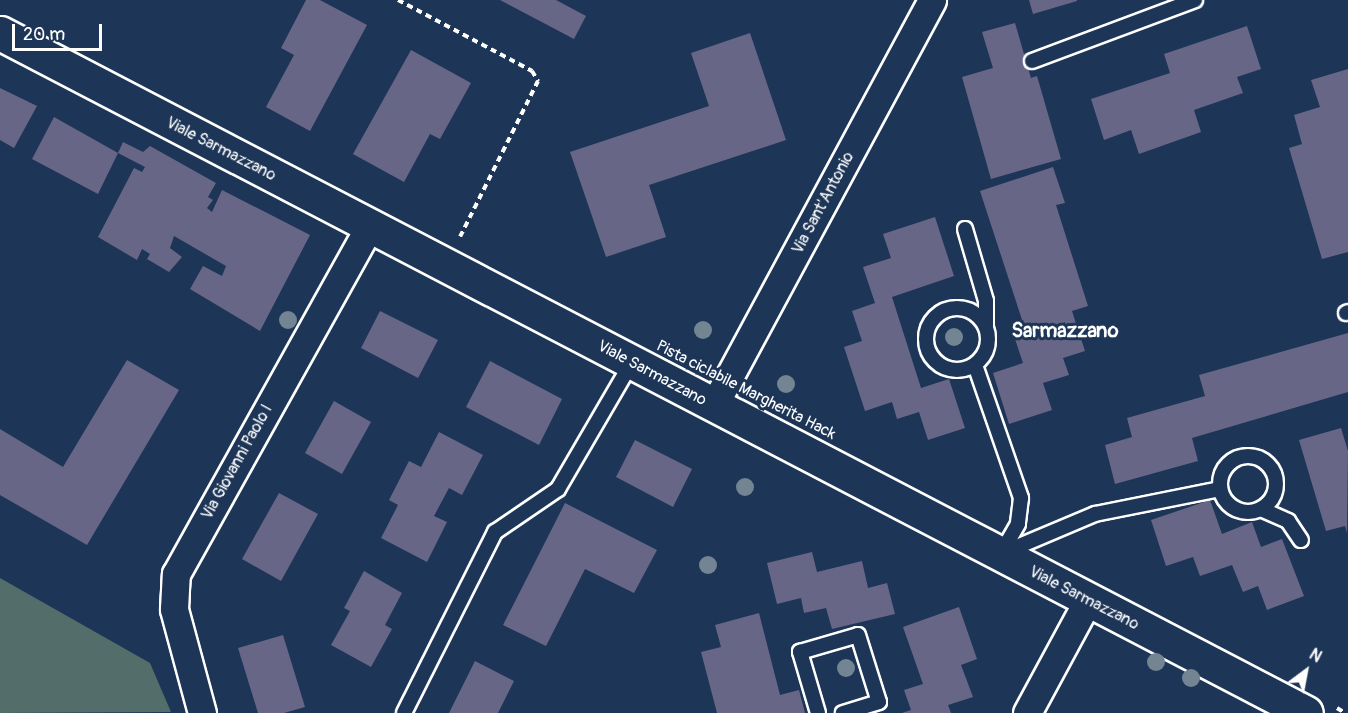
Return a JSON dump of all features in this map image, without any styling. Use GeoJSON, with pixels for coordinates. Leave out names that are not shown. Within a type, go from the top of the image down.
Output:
{"type":"FeatureCollection","features":[{"type":"Feature","properties":{"kind":"street","name":"Via Sant'Antonio"},"geometry":{"type":"LineString","coordinates":[[714,405],[932,0]]}},
{"type":"Feature","properties":{"kind":"street","name":"Viale Sarmazzano"},"geometry":{"type":"LineString","coordinates":[[0,33],[1088,600],[1320,710]]}},
{"type":"Feature","properties":{"kind":"street","name":"Via Giovanni Paolo I"},"geometry":{"type":"LineString","coordinates":[[196,710],[174,609],[176,574],[370,226]]}},
{"type":"Feature","properties":{"kind":"street"},"geometry":{"type":"LineString","coordinates":[[1028,713],[1088,600]]}},
{"type":"Feature","properties":{"kind":"lane"},"geometry":{"type":"LineString","coordinates":[[1032,61],[1195,0]]}},
{"type":"Feature","properties":{"kind":"lane"},"geometry":{"type":"LineString","coordinates":[[965,229],[986,301],[987,348],[975,365],[966,370],[945,369],[930,355],[926,335],[934,317],[953,308],[973,312],[986,327]]}},
{"type":"Feature","properties":{"kind":"lane"},"geometry":{"type":"LineString","coordinates":[[404,713],[495,532],[558,489],[632,362]]}},
{"type":"Feature","properties":{"kind":"lane"},"geometry":{"type":"LineString","coordinates":[[975,365],[1021,498],[1016,532],[1000,554]]}},
{"type":"Feature","properties":{"kind":"lane"},"geometry":{"type":"LineString","coordinates":[[1256,456],[1271,467],[1276,486],[1269,504],[1261,509],[1244,513],[1235,510],[1228,505],[1220,489],[1222,470],[1236,457],[1256,456]]}},
{"type":"Feature","properties":{"kind":"lane"},"geometry":{"type":"LineString","coordinates":[[1000,554],[1095,514],[1220,489]]}},
{"type":"Feature","properties":{"kind":"lane"},"geometry":{"type":"LineString","coordinates":[[1261,509],[1288,521],[1301,540]]}},
{"type":"Feature","properties":{"kind":"lane"},"geometry":{"type":"LineString","coordinates":[[818,713],[800,652],[858,635],[879,702],[846,713]]}},
{"type":"Feature","properties":{"kind":"path"},"geometry":{"type":"LineString","coordinates":[[398,0],[532,71],[538,81],[457,244]]}},
{"type":"Feature","properties":{"kind":"path"},"geometry":{"type":"LineString","coordinates":[[1320,710],[1345,713]]}},
{"type":"Feature","properties":{"kind":"green space"},"geometry":{"type":"Polygon","coordinates":[[[0,578],[150,663],[171,712],[0,713],[0,578]]]}},
{"type":"Feature","properties":{"kind":"building"},"geometry":{"type":"Polygon","coordinates":[[[306,0],[320,0],[367,25],[310,131],[266,107],[294,55],[281,48],[306,0]]]}},
{"type":"Feature","properties":{"kind":"building"},"geometry":{"type":"Polygon","coordinates":[[[500,0],[556,0],[586,16],[574,39],[500,0]]]}},
{"type":"Feature","properties":{"kind":"building"},"geometry":{"type":"Polygon","coordinates":[[[1029,0],[1077,0],[1077,1],[1033,14],[1029,0]]]}},
{"type":"Feature","properties":{"kind":"building"},"geometry":{"type":"Polygon","coordinates":[[[1015,23],[1031,78],[1037,76],[1061,159],[991,179],[962,77],[993,68],[982,32],[1015,23]]]}},
{"type":"Feature","properties":{"kind":"building"},"geometry":{"type":"Polygon","coordinates":[[[1247,26],[1261,69],[1237,77],[1243,93],[1194,110],[1201,132],[1139,154],[1131,130],[1104,140],[1091,99],[1170,73],[1164,54],[1247,26]]]}},
{"type":"Feature","properties":{"kind":"building"},"geometry":{"type":"Polygon","coordinates":[[[750,33],[786,140],[649,185],[666,237],[606,257],[570,152],[709,106],[691,53],[750,33]]]}},
{"type":"Feature","properties":{"kind":"building"},"geometry":{"type":"Polygon","coordinates":[[[411,50],[471,83],[440,139],[430,134],[404,182],[353,154],[411,50]]]}},
{"type":"Feature","properties":{"kind":"building"},"geometry":{"type":"Polygon","coordinates":[[[1348,69],[1348,252],[1322,259],[1289,148],[1302,144],[1294,115],[1320,107],[1311,80],[1348,69]]]}},
{"type":"Feature","properties":{"kind":"building"},"geometry":{"type":"Polygon","coordinates":[[[0,88],[37,106],[14,148],[0,140],[0,88]]]}},
{"type":"Feature","properties":{"kind":"building"},"geometry":{"type":"Polygon","coordinates":[[[54,117],[118,153],[98,194],[32,159],[54,117]]]}},
{"type":"Feature","properties":{"kind":"building"},"geometry":{"type":"Polygon","coordinates":[[[123,142],[143,152],[150,146],[216,183],[208,197],[213,200],[207,208],[212,212],[222,190],[310,235],[260,331],[190,289],[203,266],[222,276],[226,266],[174,236],[170,248],[182,257],[169,272],[147,259],[150,254],[142,249],[137,260],[98,237],[134,168],[142,172],[145,167],[118,153],[123,142]]]}},
{"type":"Feature","properties":{"kind":"building"},"geometry":{"type":"Polygon","coordinates":[[[1053,167],[1065,203],[1056,205],[1088,306],[1072,311],[1085,351],[1063,358],[1069,375],[1043,383],[1052,410],[1009,424],[993,373],[1023,363],[1012,330],[1024,326],[980,191],[1053,167]]]}},
{"type":"Feature","properties":{"kind":"building"},"geometry":{"type":"Polygon","coordinates":[[[935,217],[954,276],[892,297],[921,388],[949,379],[965,428],[928,440],[919,412],[897,419],[892,402],[865,411],[844,347],[862,341],[852,311],[875,303],[863,267],[891,258],[883,234],[935,217]]]}},
{"type":"Feature","properties":{"kind":"building"},"geometry":{"type":"Polygon","coordinates":[[[380,311],[438,340],[418,378],[361,348],[380,311]]]}},
{"type":"Feature","properties":{"kind":"building"},"geometry":{"type":"Polygon","coordinates":[[[1348,333],[1348,392],[1192,438],[1198,461],[1115,484],[1105,445],[1132,437],[1127,418],[1205,396],[1199,375],[1348,333]]]}},
{"type":"Feature","properties":{"kind":"building"},"geometry":{"type":"Polygon","coordinates":[[[127,360],[179,390],[87,545],[0,495],[0,429],[63,467],[127,360]]]}},
{"type":"Feature","properties":{"kind":"building"},"geometry":{"type":"Polygon","coordinates":[[[490,361],[562,399],[539,445],[466,407],[490,361]]]}},
{"type":"Feature","properties":{"kind":"building"},"geometry":{"type":"Polygon","coordinates":[[[334,401],[371,422],[342,474],[305,453],[334,401]]]}},
{"type":"Feature","properties":{"kind":"building"},"geometry":{"type":"Polygon","coordinates":[[[1341,428],[1348,451],[1347,533],[1345,526],[1326,531],[1299,440],[1341,428]]]}},
{"type":"Feature","properties":{"kind":"building"},"geometry":{"type":"Polygon","coordinates":[[[439,432],[483,455],[462,495],[449,488],[434,516],[447,522],[427,562],[381,538],[398,505],[389,500],[409,461],[421,467],[439,432]]]}},
{"type":"Feature","properties":{"kind":"building"},"geometry":{"type":"Polygon","coordinates":[[[635,440],[692,469],[673,507],[616,477],[635,440]]]}},
{"type":"Feature","properties":{"kind":"building"},"geometry":{"type":"Polygon","coordinates":[[[279,493],[318,514],[281,581],[242,559],[279,493]]]}},
{"type":"Feature","properties":{"kind":"building"},"geometry":{"type":"Polygon","coordinates":[[[1210,500],[1222,534],[1252,522],[1261,547],[1282,539],[1304,596],[1267,610],[1258,586],[1243,592],[1232,565],[1200,576],[1193,557],[1166,566],[1151,520],[1210,500]]]}},
{"type":"Feature","properties":{"kind":"building"},"geometry":{"type":"Polygon","coordinates":[[[565,503],[657,550],[634,593],[585,569],[546,646],[503,625],[565,503]]]}},
{"type":"Feature","properties":{"kind":"building"},"geometry":{"type":"Polygon","coordinates":[[[812,552],[817,572],[862,561],[868,588],[887,583],[895,614],[832,629],[826,608],[804,613],[801,598],[777,604],[767,563],[812,552]]]}},
{"type":"Feature","properties":{"kind":"building"},"geometry":{"type":"Polygon","coordinates":[[[364,571],[402,593],[385,625],[392,629],[371,667],[331,645],[350,611],[344,608],[364,571]]]}},
{"type":"Feature","properties":{"kind":"building"},"geometry":{"type":"Polygon","coordinates":[[[959,607],[977,659],[961,665],[973,697],[948,705],[951,713],[902,713],[911,710],[904,690],[923,684],[903,627],[959,607]]]}},
{"type":"Feature","properties":{"kind":"building"},"geometry":{"type":"Polygon","coordinates":[[[759,613],[780,695],[799,690],[805,713],[717,713],[701,652],[721,647],[715,625],[759,613]]]}},
{"type":"Feature","properties":{"kind":"building"},"geometry":{"type":"Polygon","coordinates":[[[283,635],[305,707],[284,713],[258,713],[238,648],[283,635]]]}},
{"type":"Feature","properties":{"kind":"building"},"geometry":{"type":"Polygon","coordinates":[[[475,661],[514,681],[498,713],[449,713],[475,661]]]}},
{"type":"Feature","properties":{"kind":"district","name":"Sarmazzano"},"geometry":{"type":"Point","coordinates":[1065,330]}}]}
